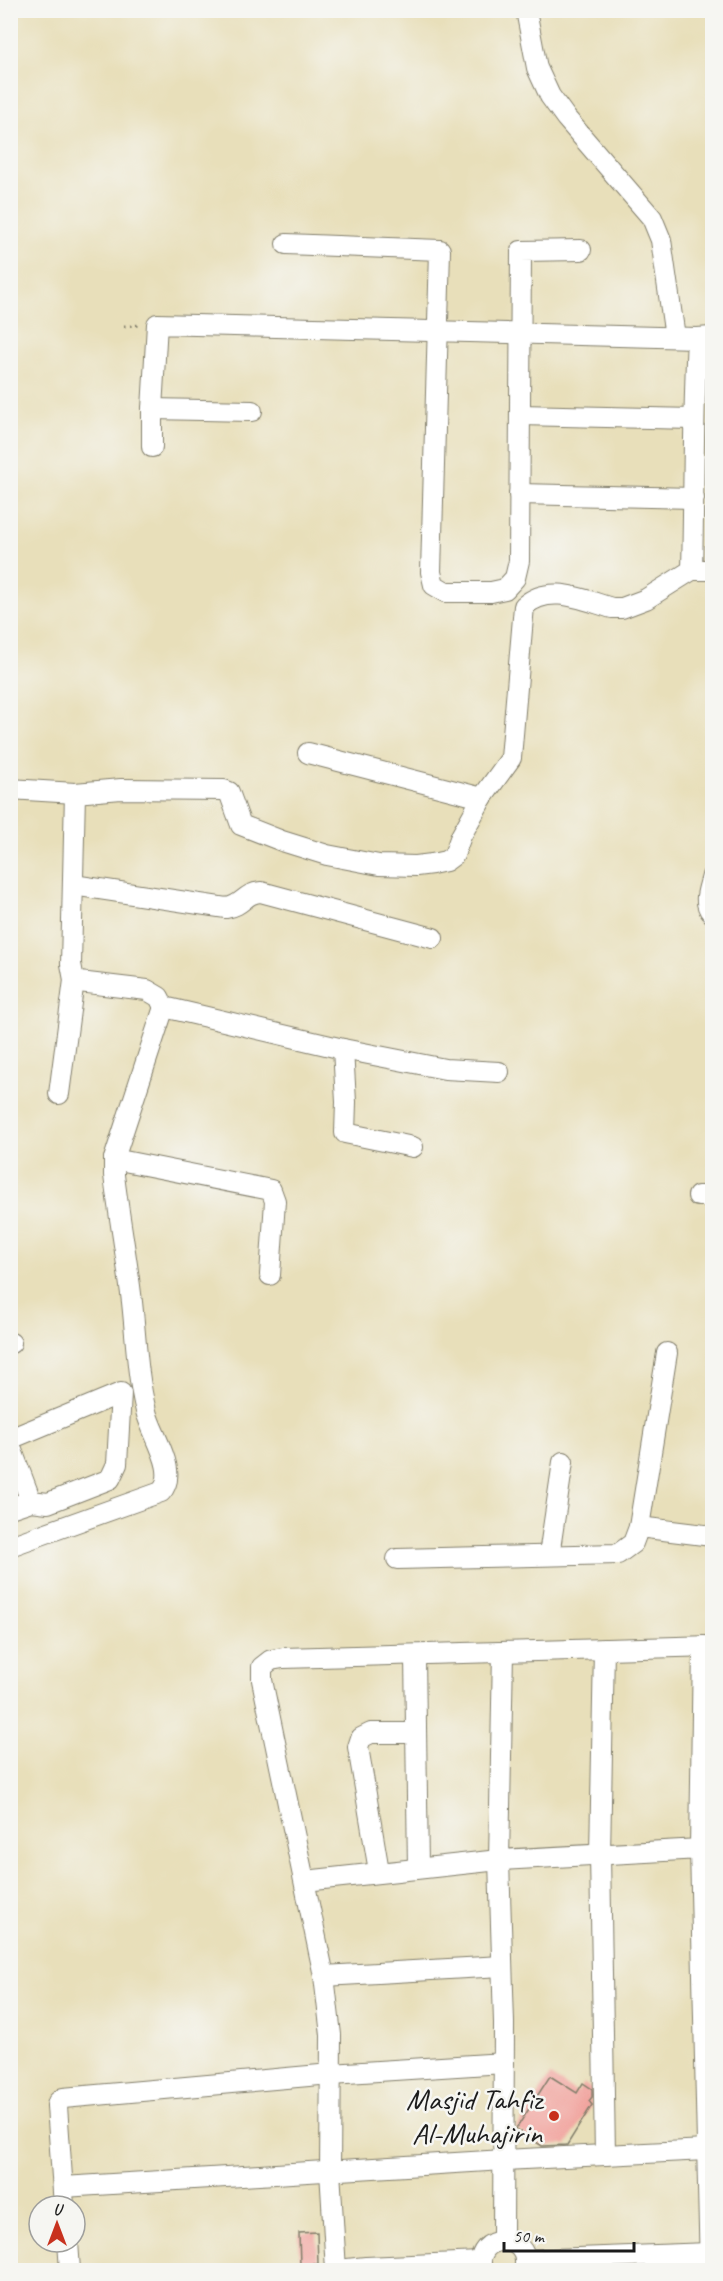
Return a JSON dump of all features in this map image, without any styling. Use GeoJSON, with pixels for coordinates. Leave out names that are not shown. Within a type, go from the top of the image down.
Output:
{"type":"FeatureCollection","features":[{"type":"Feature","properties":{"kind":"street"},"geometry":{"type":"LineString","coordinates":[[526,10],[537,68],[550,96],[566,118],[652,218],[661,240],[675,337]]}},
{"type":"Feature","properties":{"kind":"street"},"geometry":{"type":"LineString","coordinates":[[286,244],[440,250],[431,572],[434,585],[446,592],[491,592],[505,589],[515,578],[519,561],[521,251],[581,250]]}},
{"type":"Feature","properties":{"kind":"street"},"geometry":{"type":"LineString","coordinates":[[152,447],[157,324],[705,337],[693,419],[692,570]]}},
{"type":"Feature","properties":{"kind":"street"},"geometry":{"type":"LineString","coordinates":[[152,409],[252,411]]}},
{"type":"Feature","properties":{"kind":"street"},"geometry":{"type":"LineString","coordinates":[[520,415],[693,419]]}},
{"type":"Feature","properties":{"kind":"street"},"geometry":{"type":"LineString","coordinates":[[519,494],[694,498]]}},
{"type":"Feature","properties":{"kind":"street"},"geometry":{"type":"LineString","coordinates":[[10,789],[75,793],[121,789],[224,790],[229,792],[241,825],[245,828],[327,855],[379,865],[399,866],[446,861],[454,855],[461,836],[482,798],[511,758],[524,606],[540,595],[553,593],[612,608],[622,608],[646,599],[692,570],[712,570]]}},
{"type":"Feature","properties":{"kind":"street"},"geometry":{"type":"LineString","coordinates":[[308,753],[482,798]]}},
{"type":"Feature","properties":{"kind":"street"},"geometry":{"type":"LineString","coordinates":[[59,1094],[74,980],[71,964],[75,793]]}},
{"type":"Feature","properties":{"kind":"street"},"geometry":{"type":"LineString","coordinates":[[712,876],[706,900],[706,906],[712,913]]}},
{"type":"Feature","properties":{"kind":"street"},"geometry":{"type":"LineString","coordinates":[[73,885],[226,908],[234,908],[250,894],[261,892],[433,938]]}},
{"type":"Feature","properties":{"kind":"street"},"geometry":{"type":"LineString","coordinates":[[10,1546],[161,1492],[168,1481],[163,1455],[146,1411],[114,1175],[114,1159],[164,1007],[159,996],[147,990],[74,980]]}},
{"type":"Feature","properties":{"kind":"street"},"geometry":{"type":"LineString","coordinates":[[164,1007],[343,1049],[436,1068],[499,1072]]}},
{"type":"Feature","properties":{"kind":"street"},"geometry":{"type":"LineString","coordinates":[[343,1049],[345,1133],[413,1148]]}},
{"type":"Feature","properties":{"kind":"street"},"geometry":{"type":"LineString","coordinates":[[114,1159],[271,1190],[275,1201],[270,1275]]}},
{"type":"Feature","properties":{"kind":"street"},"geometry":{"type":"LineString","coordinates":[[397,1559],[618,1554],[633,1543],[639,1527],[667,1353]]}},
{"type":"Feature","properties":{"kind":"street"},"geometry":{"type":"LineString","coordinates":[[10,1439],[121,1393],[117,1464],[110,1479],[48,1503],[31,1501],[10,1508]]}},
{"type":"Feature","properties":{"kind":"street"},"geometry":{"type":"LineString","coordinates":[[10,1445],[31,1501]]}},
{"type":"Feature","properties":{"kind":"street"},"geometry":{"type":"LineString","coordinates":[[549,1555],[563,1462]]}},
{"type":"Feature","properties":{"kind":"street"},"geometry":{"type":"LineString","coordinates":[[639,1527],[712,1536]]}},
{"type":"Feature","properties":{"kind":"street"},"geometry":{"type":"LineString","coordinates":[[708,1646],[700,1849],[706,2150],[710,2174],[710,2262],[524,2265],[521,2249],[503,2240],[493,2243],[486,2249],[481,2266],[366,2267],[337,2271],[330,2171],[331,2035],[324,1976],[262,1680],[262,1667],[271,1660],[283,1658],[708,1646]]}},
{"type":"Feature","properties":{"kind":"street"},"geometry":{"type":"LineString","coordinates":[[604,1649],[600,1854],[605,2155]]}},
{"type":"Feature","properties":{"kind":"street"},"geometry":{"type":"LineString","coordinates":[[503,1652],[499,1860],[504,2063],[503,2240]]}},
{"type":"Feature","properties":{"kind":"street"},"geometry":{"type":"LineString","coordinates":[[415,1655],[418,1868]]}},
{"type":"Feature","properties":{"kind":"street"},"geometry":{"type":"LineString","coordinates":[[379,1871],[358,1747],[361,1738],[371,1733],[416,1733]]}},
{"type":"Feature","properties":{"kind":"street"},"geometry":{"type":"LineString","coordinates":[[304,1881],[379,1871],[499,1860],[700,1849]]}},
{"type":"Feature","properties":{"kind":"street"},"geometry":{"type":"LineString","coordinates":[[324,1976],[501,1966]]}},
{"type":"Feature","properties":{"kind":"street"},"geometry":{"type":"LineString","coordinates":[[64,2194],[57,2106],[60,2099],[331,2074],[504,2063]]}},
{"type":"Feature","properties":{"kind":"street"},"geometry":{"type":"LineString","coordinates":[[87,2195],[330,2171],[706,2150]]}},
{"type":"Feature","properties":{"kind":"street"},"geometry":{"type":"LineString","coordinates":[[69,2254],[70,2271]]}},
{"type":"Feature","properties":{"kind":"building","name":"Masjid Tahfiz Al-Muhajirin"},"geometry":{"type":"Polygon","coordinates":[[[550,2076],[577,2093],[583,2083],[592,2089],[592,2097],[589,2101],[592,2105],[567,2145],[542,2146],[516,2129],[550,2076]]]}},
{"type":"Feature","properties":{"kind":"building"},"geometry":{"type":"Polygon","coordinates":[[[317,2232],[318,2264],[300,2265],[299,2233],[317,2232]]]}},
{"type":"Feature","properties":{"kind":"place","name":"Masjid Tahfiz Al-Muhajirin"},"geometry":{"type":"Point","coordinates":[554,2116]}}]}
